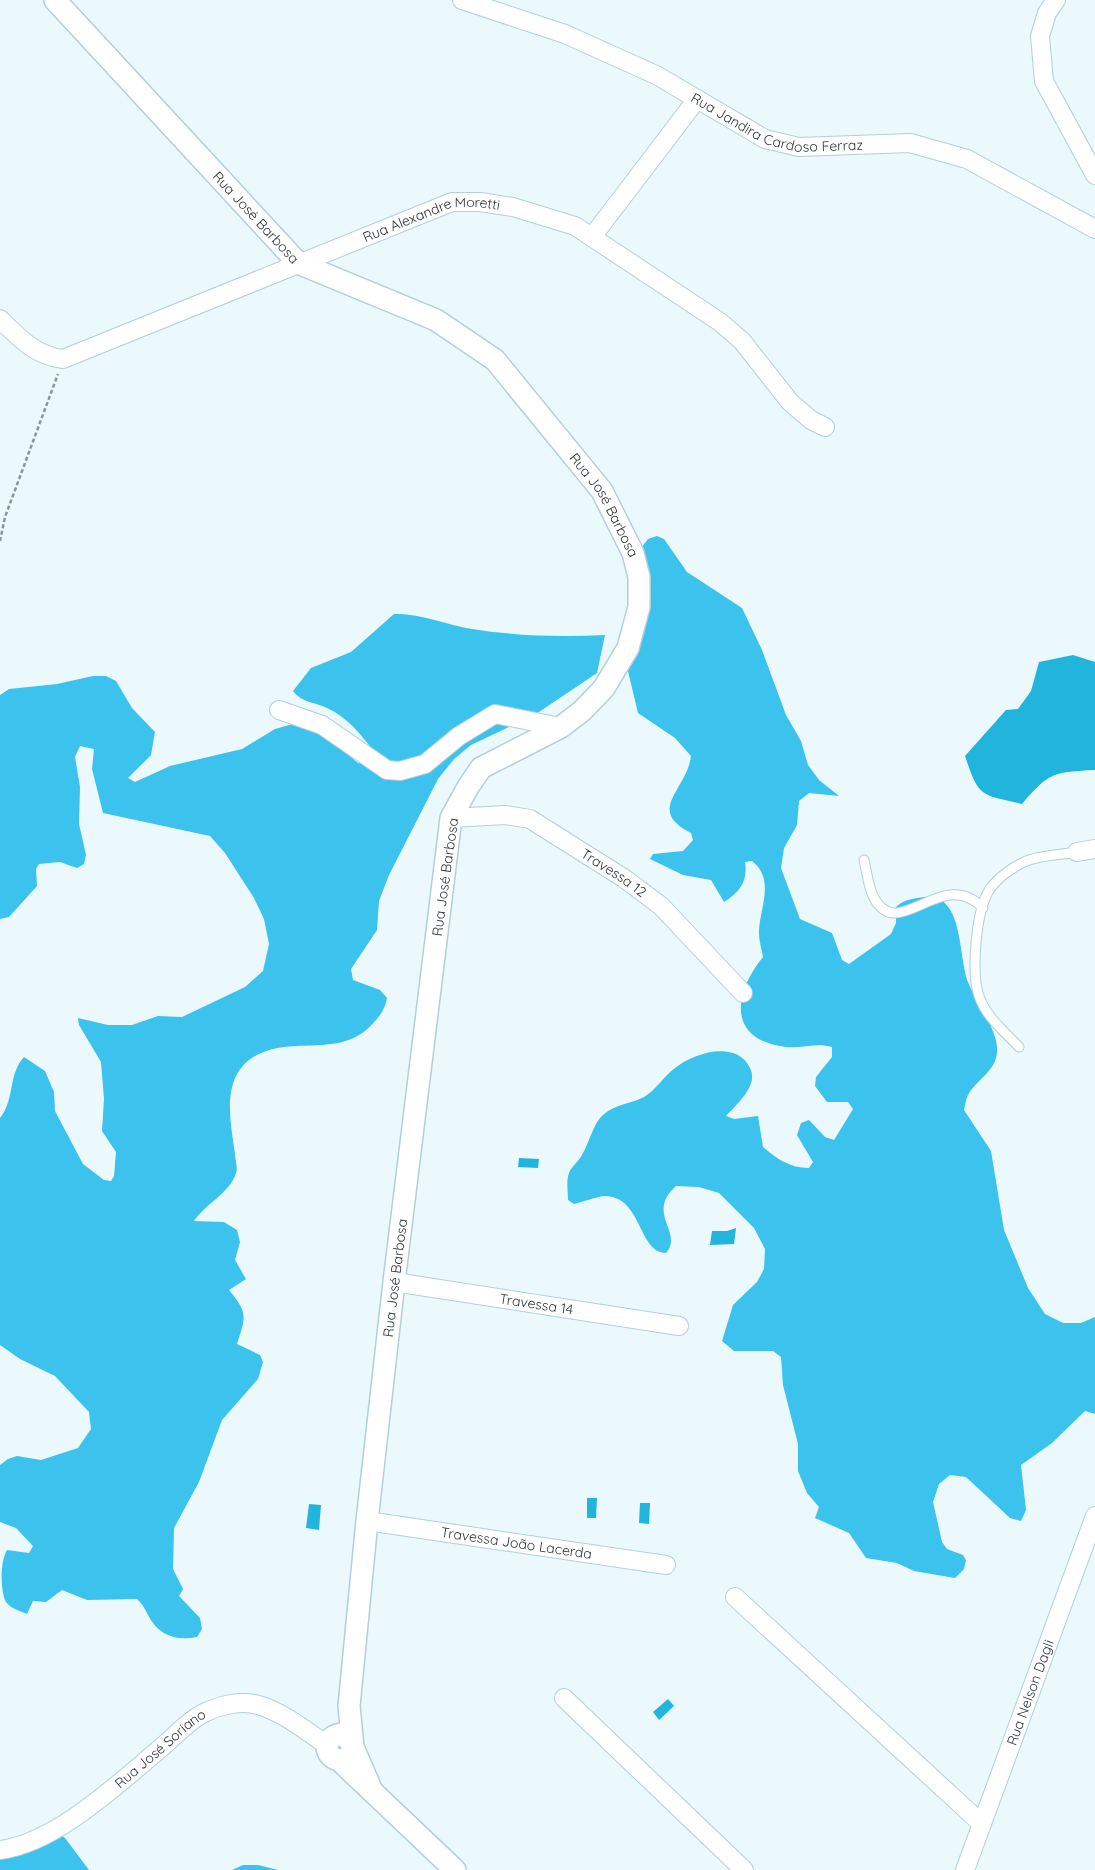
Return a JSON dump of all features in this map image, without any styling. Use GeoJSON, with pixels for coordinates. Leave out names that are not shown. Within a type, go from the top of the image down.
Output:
{"type":"FeatureCollection","features":[{"type":"Feature","properties":{"kind":"street","name":"Rua José Barbosa"},"geometry":{"type":"LineString","coordinates":[[55,0],[298,264],[436,320],[494,360],[602,491],[634,553],[639,577],[639,606],[628,648],[622,661],[604,688],[582,711],[561,727],[481,768],[451,818],[394,1282],[367,1521],[349,1706],[338,1747],[372,1791],[455,1870]]}},
{"type":"Feature","properties":{"kind":"street","name":"Rua Jandira Cardoso Ferraz"},"geometry":{"type":"LineString","coordinates":[[462,0],[565,34],[656,75],[764,139],[799,147],[910,143],[967,159],[1095,229]]}},
{"type":"Feature","properties":{"kind":"street"},"geometry":{"type":"LineString","coordinates":[[1056,0],[1047,14],[1040,36],[1044,81],[1095,175]]}},
{"type":"Feature","properties":{"kind":"street"},"geometry":{"type":"LineString","coordinates":[[592,237],[697,99]]}},
{"type":"Feature","properties":{"kind":"street","name":"Rua Alexandre Moretti"},"geometry":{"type":"LineString","coordinates":[[64,359],[452,202],[480,202],[513,207],[575,226],[592,237],[720,322],[742,341],[790,402],[811,420],[825,427]]}},
{"type":"Feature","properties":{"kind":"street"},"geometry":{"type":"LineString","coordinates":[[0,319],[25,344],[53,358],[64,359]]}},
{"type":"Feature","properties":{"kind":"street"},"geometry":{"type":"LineString","coordinates":[[278,710],[322,725],[387,770],[400,771],[425,764],[471,727],[495,714],[561,727]]}},
{"type":"Feature","properties":{"kind":"street","name":"Travessa 12"},"geometry":{"type":"LineString","coordinates":[[451,818],[505,815],[530,818],[625,879],[661,906],[743,993]]}},
{"type":"Feature","properties":{"kind":"street"},"geometry":{"type":"LineString","coordinates":[[1077,852],[1095,849]]}},
{"type":"Feature","properties":{"kind":"street","name":"Travessa 14"},"geometry":{"type":"LineString","coordinates":[[394,1282],[679,1326]]}},
{"type":"Feature","properties":{"kind":"street","name":"Rua Nelson Dagli"},"geometry":{"type":"LineString","coordinates":[[965,1870],[1095,1516]]}},
{"type":"Feature","properties":{"kind":"street","name":"Travessa João Lacerda"},"geometry":{"type":"LineString","coordinates":[[367,1521],[666,1565]]}},
{"type":"Feature","properties":{"kind":"street"},"geometry":{"type":"LineString","coordinates":[[735,1597],[982,1824]]}},
{"type":"Feature","properties":{"kind":"street"},"geometry":{"type":"LineString","coordinates":[[564,1698],[744,1870]]}},
{"type":"Feature","properties":{"kind":"street","name":"Rua José Soriano"},"geometry":{"type":"LineString","coordinates":[[0,1850],[18,1848],[49,1834],[121,1781],[205,1712],[236,1703],[258,1705],[288,1719],[338,1747]]}},
{"type":"Feature","properties":{"kind":"lane"},"geometry":{"type":"LineString","coordinates":[[1019,1048],[988,1014],[980,998],[975,980],[982,908],[987,893],[998,881],[1025,861],[1077,852]]}},
{"type":"Feature","properties":{"kind":"lane"},"geometry":{"type":"LineString","coordinates":[[864,860],[872,896],[887,912],[909,911],[947,894],[973,898],[982,908]]}},
{"type":"Feature","properties":{"kind":"path"},"geometry":{"type":"LineString","coordinates":[[0,540],[5,517],[64,359]]}},
{"type":"Feature","properties":{"kind":"shaded area"},"geometry":{"type":"Polygon","coordinates":[[[657,536],[664,539],[687,572],[742,608],[762,650],[786,715],[801,741],[808,765],[819,780],[839,796],[809,793],[799,801],[797,825],[784,848],[781,868],[800,919],[832,933],[842,960],[849,964],[891,934],[896,923],[896,907],[902,902],[924,897],[937,898],[946,905],[953,915],[968,982],[991,1026],[997,1044],[996,1059],[990,1070],[968,1095],[964,1110],[991,1151],[1004,1230],[1028,1288],[1045,1314],[1063,1323],[1081,1323],[1095,1317],[1095,1414],[1085,1411],[1052,1443],[1021,1465],[1026,1510],[1021,1521],[1010,1518],[966,1477],[950,1475],[939,1484],[933,1502],[942,1542],[947,1549],[963,1555],[966,1560],[964,1569],[955,1578],[914,1571],[897,1563],[866,1558],[849,1533],[815,1518],[819,1507],[807,1493],[798,1471],[798,1444],[783,1385],[781,1357],[773,1351],[734,1351],[722,1341],[733,1305],[757,1282],[764,1269],[765,1249],[754,1228],[719,1193],[699,1187],[676,1186],[667,1196],[664,1214],[671,1238],[666,1253],[657,1251],[650,1244],[626,1204],[616,1198],[597,1197],[574,1204],[568,1200],[567,1183],[571,1168],[579,1160],[594,1128],[603,1115],[618,1106],[644,1097],[675,1068],[693,1057],[726,1051],[744,1059],[750,1068],[752,1081],[746,1094],[726,1116],[734,1119],[758,1116],[763,1147],[790,1165],[809,1168],[813,1162],[797,1135],[801,1123],[809,1120],[825,1137],[834,1140],[853,1109],[848,1102],[827,1102],[815,1086],[816,1077],[832,1057],[832,1047],[821,1045],[786,1047],[767,1043],[753,1035],[745,1025],[741,1013],[742,1000],[753,971],[763,957],[759,933],[765,886],[759,869],[752,861],[745,862],[746,869],[742,885],[724,902],[711,880],[683,875],[650,859],[653,854],[683,851],[693,840],[691,833],[678,824],[671,816],[670,807],[672,799],[688,768],[691,756],[675,738],[638,713],[627,667],[641,548],[648,539],[657,536]]]}},
{"type":"Feature","properties":{"kind":"shaded area"},"geometry":{"type":"Polygon","coordinates":[[[394,614],[414,615],[462,627],[522,635],[605,635],[597,673],[536,714],[471,745],[454,759],[438,779],[389,875],[379,901],[377,930],[351,969],[353,980],[380,990],[387,998],[384,1008],[375,1021],[361,1034],[346,1041],[280,1048],[264,1052],[249,1060],[240,1069],[234,1080],[231,1092],[230,1117],[237,1166],[236,1173],[228,1187],[194,1221],[224,1222],[237,1230],[240,1242],[235,1260],[246,1279],[229,1290],[240,1304],[244,1315],[237,1344],[260,1355],[263,1362],[258,1379],[222,1420],[199,1482],[174,1528],[173,1569],[183,1589],[179,1596],[200,1618],[202,1629],[197,1637],[173,1637],[157,1628],[137,1599],[87,1600],[62,1590],[46,1602],[33,1601],[27,1614],[8,1604],[4,1597],[2,1569],[7,1550],[29,1553],[33,1546],[16,1528],[0,1522],[0,1465],[8,1459],[17,1456],[41,1460],[78,1448],[91,1429],[89,1412],[55,1376],[20,1359],[0,1345],[0,1118],[8,1103],[16,1071],[24,1057],[45,1071],[54,1092],[55,1111],[83,1164],[104,1180],[111,1181],[114,1176],[116,1152],[102,1131],[104,1099],[101,1062],[79,1025],[78,1018],[108,1025],[132,1025],[158,1016],[182,1017],[245,987],[263,971],[269,944],[264,919],[254,898],[225,853],[210,836],[103,813],[92,769],[94,749],[80,746],[75,757],[80,787],[79,824],[86,855],[84,864],[77,868],[60,862],[39,864],[36,869],[37,886],[9,917],[0,919],[0,695],[9,689],[57,684],[93,676],[106,676],[116,681],[132,708],[155,732],[151,755],[128,778],[135,782],[170,766],[242,749],[275,729],[293,724],[319,730],[358,763],[372,765],[376,754],[348,722],[327,708],[300,698],[293,691],[311,668],[351,652],[394,614]]]}},
{"type":"Feature","properties":{"kind":"shaded area"},"geometry":{"type":"Polygon","coordinates":[[[1073,655],[1095,662],[1095,770],[1061,773],[1053,776],[1039,785],[1022,804],[997,798],[983,792],[974,780],[965,756],[1006,710],[1018,709],[1031,691],[1039,662],[1073,655]]]}},
{"type":"Feature","properties":{"kind":"shaded area"},"geometry":{"type":"Polygon","coordinates":[[[519,1158],[539,1159],[538,1168],[518,1167],[519,1158]]]}},
{"type":"Feature","properties":{"kind":"shaded area"},"geometry":{"type":"Polygon","coordinates":[[[736,1228],[734,1244],[710,1245],[712,1231],[727,1231],[736,1228]]]}},
{"type":"Feature","properties":{"kind":"shaded area"},"geometry":{"type":"Polygon","coordinates":[[[587,1498],[597,1498],[596,1518],[587,1518],[587,1498]]]}},
{"type":"Feature","properties":{"kind":"shaded area"},"geometry":{"type":"Polygon","coordinates":[[[640,1503],[650,1503],[649,1524],[639,1523],[640,1503]]]}},
{"type":"Feature","properties":{"kind":"shaded area"},"geometry":{"type":"Polygon","coordinates":[[[309,1504],[321,1505],[319,1530],[306,1528],[309,1504]]]}},
{"type":"Feature","properties":{"kind":"shaded area"},"geometry":{"type":"Polygon","coordinates":[[[668,1699],[674,1706],[659,1720],[653,1712],[668,1699]]]}},
{"type":"Feature","properties":{"kind":"shaded area"},"geometry":{"type":"Polygon","coordinates":[[[56,1831],[65,1838],[89,1870],[0,1870],[0,1851],[56,1831]]]}},
{"type":"Feature","properties":{"kind":"shaded area"},"geometry":{"type":"Polygon","coordinates":[[[243,1865],[258,1865],[278,1870],[232,1870],[243,1865]]]}}]}
